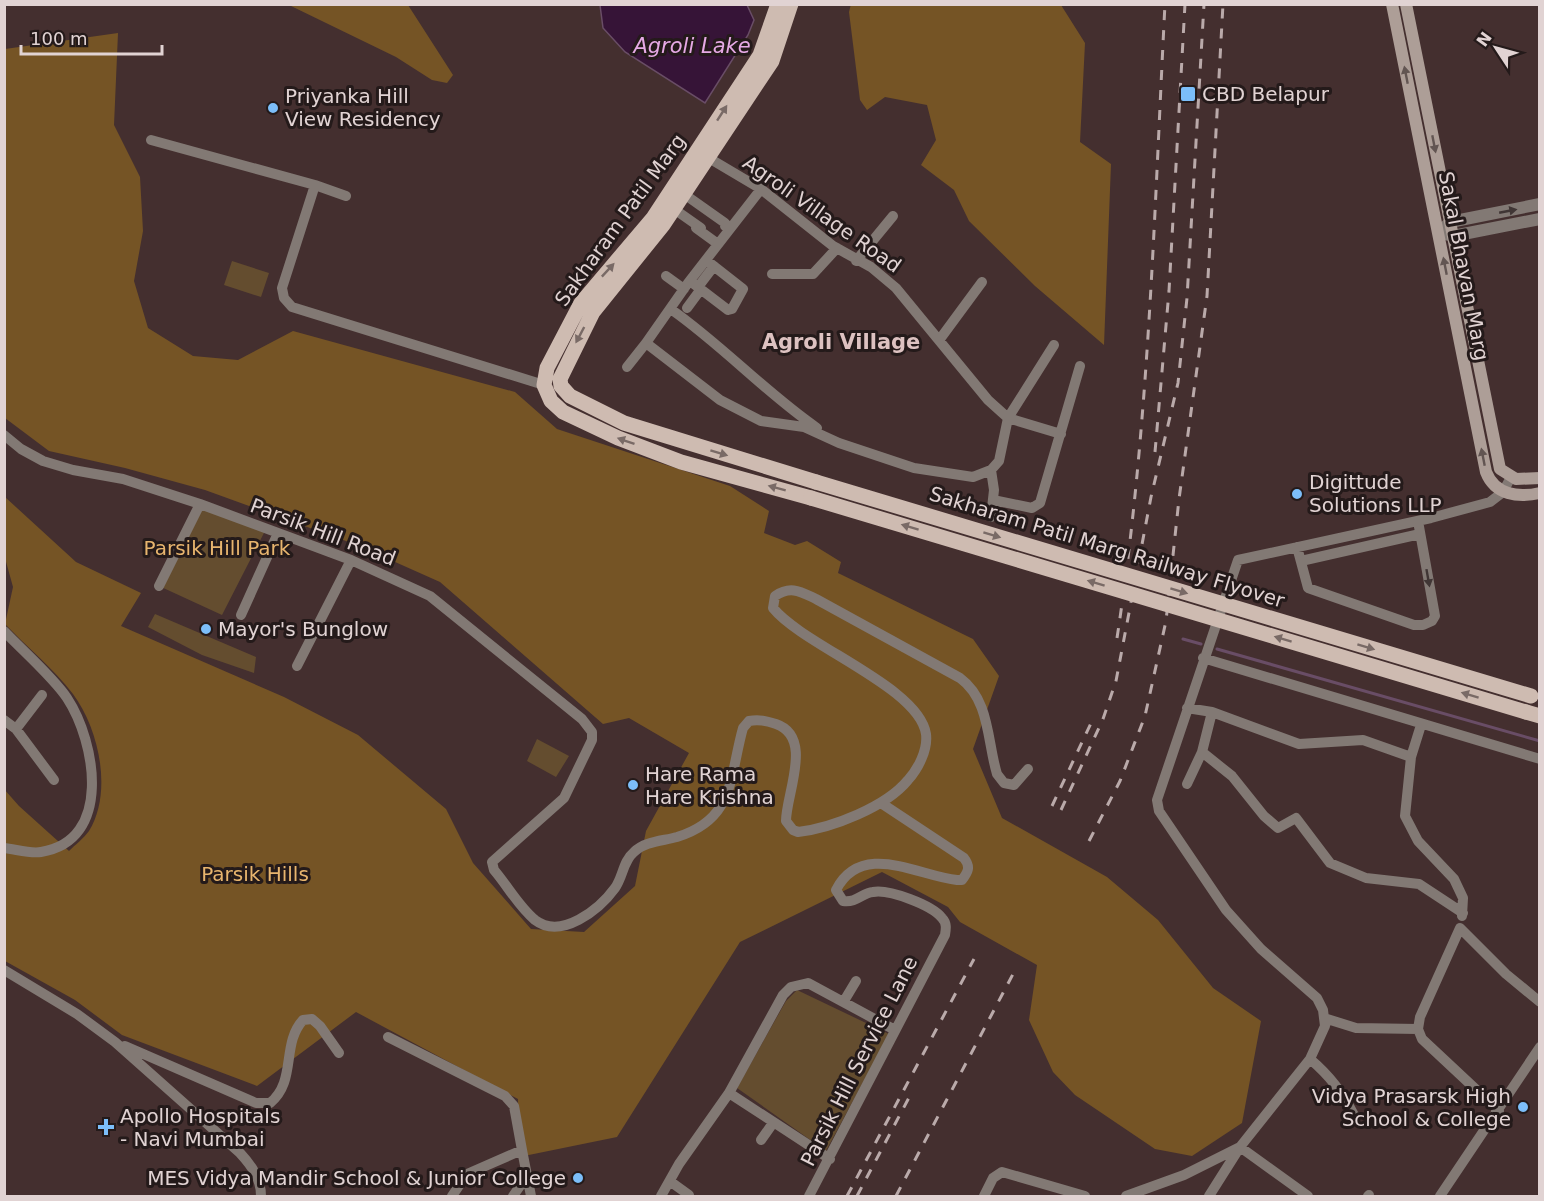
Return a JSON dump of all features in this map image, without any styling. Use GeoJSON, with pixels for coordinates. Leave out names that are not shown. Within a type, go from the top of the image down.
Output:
{"type":"FeatureCollection","features":[{"type":"Feature","properties":{"kind":"main road","name":"Sakharam Patil Marg"},"geometry":{"type":"LineString","coordinates":[[663,436],[624,423],[570,396],[561,386],[560,379],[593,312],[684,194],[702,155],[760,55],[778,4]]}},
{"type":"Feature","properties":{"kind":"main road","name":"Sakharam Patil Marg"},"geometry":{"type":"LineString","coordinates":[[544,385],[547,368],[581,303],[633,244],[772,61],[791,4]]}},
{"type":"Feature","properties":{"kind":"main road","name":"Sakal Bhavan Marg"},"geometry":{"type":"LineString","coordinates":[[1392,4],[1486,472],[1489,481],[1503,492]]}},
{"type":"Feature","properties":{"kind":"main road","name":"Sakal Bhavan Marg"},"geometry":{"type":"LineString","coordinates":[[1406,4],[1500,469],[1511,477]]}},
{"type":"Feature","properties":{"kind":"main road","name":"Sakharam Patil Marg Railway Flyover"},"geometry":{"type":"LineString","coordinates":[[544,385],[551,401],[563,412],[618,438],[681,462],[811,498],[1533,714]]}},
{"type":"Feature","properties":{"kind":"main road","name":"Sakharam Patil Marg Railway Flyover"},"geometry":{"type":"LineString","coordinates":[[663,436],[1535,697]]}},
{"type":"Feature","properties":{"kind":"main road"},"geometry":{"type":"LineString","coordinates":[[1511,477],[1528,481],[1539,478]]}},
{"type":"Feature","properties":{"kind":"main road"},"geometry":{"type":"LineString","coordinates":[[1503,492],[1521,496],[1539,493]]}},
{"type":"Feature","properties":{"kind":"street"},"geometry":{"type":"LineString","coordinates":[[151,140],[315,185],[346,196]]}},
{"type":"Feature","properties":{"kind":"street","name":"Agroli Village Road"},"geometry":{"type":"LineString","coordinates":[[702,155],[761,189],[837,248],[856,261],[871,267],[897,288],[988,400],[1008,418]]}},
{"type":"Feature","properties":{"kind":"street"},"geometry":{"type":"LineString","coordinates":[[315,185],[282,288],[284,298],[292,307],[544,385]]}},
{"type":"Feature","properties":{"kind":"street"},"geometry":{"type":"LineString","coordinates":[[627,367],[694,286],[710,263],[718,244],[761,189]]}},
{"type":"Feature","properties":{"kind":"street"},"geometry":{"type":"LineString","coordinates":[[684,194],[725,223],[725,226]]}},
{"type":"Feature","properties":{"kind":"street"},"geometry":{"type":"LineString","coordinates":[[1438,232],[1450,222],[1539,204]]}},
{"type":"Feature","properties":{"kind":"street"},"geometry":{"type":"LineString","coordinates":[[674,209],[718,244]]}},
{"type":"Feature","properties":{"kind":"street"},"geometry":{"type":"LineString","coordinates":[[856,261],[893,216]]}},
{"type":"Feature","properties":{"kind":"street"},"geometry":{"type":"LineString","coordinates":[[1438,232],[1453,236],[1539,219]]}},
{"type":"Feature","properties":{"kind":"street"},"geometry":{"type":"LineString","coordinates":[[772,274],[813,274],[837,248]]}},
{"type":"Feature","properties":{"kind":"street"},"geometry":{"type":"LineString","coordinates":[[666,276],[694,286],[728,310],[743,289],[710,263]]}},
{"type":"Feature","properties":{"kind":"street"},"geometry":{"type":"LineString","coordinates":[[940,339],[982,282]]}},
{"type":"Feature","properties":{"kind":"street"},"geometry":{"type":"LineString","coordinates":[[687,308],[694,286]]}},
{"type":"Feature","properties":{"kind":"street"},"geometry":{"type":"LineString","coordinates":[[672,310],[722,347],[786,407],[839,443]]}},
{"type":"Feature","properties":{"kind":"street"},"geometry":{"type":"LineString","coordinates":[[646,343],[720,400],[761,421],[804,427],[839,443],[905,465],[951,476],[973,477],[992,470],[999,461],[1008,418],[1054,345]]}},
{"type":"Feature","properties":{"kind":"street"},"geometry":{"type":"LineString","coordinates":[[993,500],[1036,507],[1061,434],[1080,366]]}},
{"type":"Feature","properties":{"kind":"street"},"geometry":{"type":"LineString","coordinates":[[1008,418],[1061,434]]}},
{"type":"Feature","properties":{"kind":"street","name":"Parsik Hill Road"},"geometry":{"type":"LineString","coordinates":[[4,435],[21,449],[44,461],[73,470],[123,479],[200,504],[351,560],[430,596],[582,719],[592,732],[589,750],[564,798],[492,862],[494,870],[533,919],[543,925],[569,926],[581,921],[615,888],[634,852],[645,845],[698,829],[716,814],[725,803],[743,728],[749,721],[760,719],[783,726],[794,740],[796,758],[786,816],[788,826],[793,830],[805,832],[854,816],[881,803]]}},
{"type":"Feature","properties":{"kind":"street"},"geometry":{"type":"LineString","coordinates":[[991,517],[992,470]]}},
{"type":"Feature","properties":{"kind":"street"},"geometry":{"type":"LineString","coordinates":[[1225,1197],[1212,1193],[1240,1147],[1310,1059],[1321,1041],[1324,1018],[1317,998],[1261,949],[1226,910],[1159,811],[1157,800],[1203,658],[1238,560],[1490,502],[1503,492],[1511,477]]}},
{"type":"Feature","properties":{"kind":"street"},"geometry":{"type":"LineString","coordinates":[[159,586],[200,504]]}},
{"type":"Feature","properties":{"kind":"street"},"geometry":{"type":"LineString","coordinates":[[1297,547],[1307,586],[1311,590],[1414,625],[1423,625],[1432,621],[1435,616],[1418,520]]}},
{"type":"Feature","properties":{"kind":"street"},"geometry":{"type":"LineString","coordinates":[[240,615],[278,533]]}},
{"type":"Feature","properties":{"kind":"street"},"geometry":{"type":"LineString","coordinates":[[1300,561],[1420,534]]}},
{"type":"Feature","properties":{"kind":"street"},"geometry":{"type":"LineString","coordinates":[[297,666],[351,560]]}},
{"type":"Feature","properties":{"kind":"street"},"geometry":{"type":"LineString","coordinates":[[881,803],[906,783],[915,772],[925,746],[926,733],[907,705],[878,681],[816,643],[780,616],[773,608],[775,596],[784,590],[794,589],[816,599],[960,678],[972,687],[979,698],[997,774],[1004,783],[1014,784],[1028,770]]}},
{"type":"Feature","properties":{"kind":"street"},"geometry":{"type":"LineString","coordinates":[[4,631],[67,697],[84,732],[92,772],[92,798],[83,825],[64,844],[40,853],[4,848]]}},
{"type":"Feature","properties":{"kind":"street"},"geometry":{"type":"LineString","coordinates":[[1203,658],[1539,759]]}},
{"type":"Feature","properties":{"kind":"street"},"geometry":{"type":"LineString","coordinates":[[16,729],[42,695]]}},
{"type":"Feature","properties":{"kind":"street"},"geometry":{"type":"LineString","coordinates":[[1187,708],[1212,712],[1299,744],[1363,740],[1411,757]]}},
{"type":"Feature","properties":{"kind":"street"},"geometry":{"type":"LineString","coordinates":[[1186,784],[1202,752],[1212,712]]}},
{"type":"Feature","properties":{"kind":"street"},"geometry":{"type":"LineString","coordinates":[[4,720],[16,729],[54,780]]}},
{"type":"Feature","properties":{"kind":"street"},"geometry":{"type":"LineString","coordinates":[[1421,725],[1411,757],[1405,816],[1418,841],[1454,879],[1463,898],[1463,913],[1460,928],[1420,1017],[1418,1029],[1422,1039],[1499,1111]]}},
{"type":"Feature","properties":{"kind":"street"},"geometry":{"type":"LineString","coordinates":[[1202,752],[1232,776],[1264,816],[1278,828],[1296,818],[1330,863],[1366,878],[1419,884],[1463,913]]}},
{"type":"Feature","properties":{"kind":"street","name":"Parsik Hill Service Lane"},"geometry":{"type":"LineString","coordinates":[[809,1197],[941,941],[946,927],[944,919],[937,913],[892,892],[871,892],[850,902],[838,896],[836,890],[856,869],[878,863],[898,865],[957,880],[962,880],[969,867],[964,858],[881,803]]}},
{"type":"Feature","properties":{"kind":"street"},"geometry":{"type":"LineString","coordinates":[[1460,928],[1506,974],[1539,1002]]}},
{"type":"Feature","properties":{"kind":"street"},"geometry":{"type":"LineString","coordinates":[[4,970],[69,1008],[115,1042],[240,1154],[252,1167],[261,1187],[261,1197]]}},
{"type":"Feature","properties":{"kind":"street"},"geometry":{"type":"LineString","coordinates":[[844,1001],[856,981]]}},
{"type":"Feature","properties":{"kind":"street"},"geometry":{"type":"LineString","coordinates":[[661,1197],[679,1164],[729,1093],[783,995],[791,987],[808,982],[895,1030]]}},
{"type":"Feature","properties":{"kind":"street"},"geometry":{"type":"LineString","coordinates":[[1324,1018],[1356,1028],[1418,1029]]}},
{"type":"Feature","properties":{"kind":"street"},"geometry":{"type":"LineString","coordinates":[[115,1042],[256,1103],[270,1103],[280,1095],[287,1079],[296,1028],[303,1020],[312,1019],[321,1026],[339,1053]]}},
{"type":"Feature","properties":{"kind":"street"},"geometry":{"type":"LineString","coordinates":[[388,1037],[505,1096],[514,1106],[531,1197]]}},
{"type":"Feature","properties":{"kind":"street"},"geometry":{"type":"LineString","coordinates":[[1440,1197],[1499,1111],[1539,1047]]}},
{"type":"Feature","properties":{"kind":"street"},"geometry":{"type":"LineString","coordinates":[[1310,1059],[1329,1075],[1343,1092],[1354,1115]]}},
{"type":"Feature","properties":{"kind":"street"},"geometry":{"type":"LineString","coordinates":[[729,1093],[830,1159]]}},
{"type":"Feature","properties":{"kind":"street"},"geometry":{"type":"LineString","coordinates":[[760,1140],[773,1123]]}},
{"type":"Feature","properties":{"kind":"street"},"geometry":{"type":"LineString","coordinates":[[1126,1197],[1184,1175],[1240,1147]]}},
{"type":"Feature","properties":{"kind":"street"},"geometry":{"type":"LineString","coordinates":[[1240,1147],[1308,1197]]}},
{"type":"Feature","properties":{"kind":"street"},"geometry":{"type":"LineString","coordinates":[[452,1197],[467,1174],[522,1150]]}},
{"type":"Feature","properties":{"kind":"street"},"geometry":{"type":"LineString","coordinates":[[984,1197],[993,1178],[1002,1172],[1085,1197]]}},
{"type":"Feature","properties":{"kind":"street"},"geometry":{"type":"LineString","coordinates":[[513,1197],[527,1176]]}},
{"type":"Feature","properties":{"kind":"street"},"geometry":{"type":"LineString","coordinates":[[671,1182],[689,1195]]}},
{"type":"Feature","properties":{"kind":"green space"},"geometry":{"type":"Polygon","coordinates":[[[851,4],[1061,5],[1085,43],[1080,142],[1111,164],[1104,345],[1035,286],[969,221],[954,190],[921,165],[936,140],[927,105],[885,97],[867,110],[860,100],[849,12],[851,4]]]}},
{"type":"Feature","properties":{"kind":"green space"},"geometry":{"type":"Polygon","coordinates":[[[289,5],[408,5],[453,75],[447,83],[432,80],[396,57],[289,5]]]}},
{"type":"Feature","properties":{"kind":"green space","name":"Parsik Hills"},"geometry":{"type":"Polygon","coordinates":[[[118,33],[114,125],[140,177],[143,231],[134,281],[148,328],[193,356],[238,360],[293,331],[515,392],[557,429],[730,486],[769,511],[764,533],[795,545],[807,541],[841,562],[838,573],[973,639],[999,676],[973,749],[1002,818],[1107,877],[1158,920],[1213,988],[1261,1021],[1242,1123],[1192,1156],[1155,1149],[1075,1095],[1053,1072],[1029,1020],[1037,965],[960,922],[948,907],[882,872],[740,942],[617,1137],[519,1157],[518,1099],[356,1012],[257,1086],[122,1035],[75,1000],[5,961],[4,789],[19,806],[69,851],[89,831],[100,798],[101,780],[96,742],[82,708],[57,676],[5,624],[13,587],[5,558],[5,497],[76,562],[141,593],[121,626],[284,697],[358,735],[446,809],[473,863],[531,929],[584,932],[635,886],[646,831],[689,753],[629,718],[603,724],[440,582],[357,545],[205,490],[125,468],[49,451],[5,418],[5,49],[118,33]]]}},
{"type":"Feature","properties":{"kind":"green space"},"geometry":{"type":"Polygon","coordinates":[[[232,261],[269,273],[261,297],[224,285],[232,261]]]}},
{"type":"Feature","properties":{"kind":"green space","name":"Parsik Hill Park"},"geometry":{"type":"Polygon","coordinates":[[[200,504],[266,529],[222,615],[159,586],[200,504]]]}},
{"type":"Feature","properties":{"kind":"green space"},"geometry":{"type":"Polygon","coordinates":[[[155,614],[256,657],[254,673],[202,655],[148,627],[155,614]]]}},
{"type":"Feature","properties":{"kind":"green space"},"geometry":{"type":"Polygon","coordinates":[[[537,739],[569,756],[556,777],[527,761],[537,739]]]}},
{"type":"Feature","properties":{"kind":"green space"},"geometry":{"type":"Polygon","coordinates":[[[797,990],[889,1034],[826,1151],[737,1088],[786,1001],[797,990]]]}},
{"type":"Feature","properties":{"kind":"water","name":"Agroli Lake"},"geometry":{"type":"Polygon","coordinates":[[[600,5],[747,5],[754,20],[748,35],[705,103],[625,52],[603,28],[600,5]]]}},
{"type":"Feature","properties":{"kind":"waterway"},"geometry":{"type":"LineString","coordinates":[[1183,639],[1201,644]]}},
{"type":"Feature","properties":{"kind":"waterway"},"geometry":{"type":"LineString","coordinates":[[1217,649],[1540,741]]}},
{"type":"Feature","properties":{"kind":"railway"},"geometry":{"type":"LineString","coordinates":[[1117,638],[1136,481],[1149,322],[1165,4]]}},
{"type":"Feature","properties":{"kind":"railway"},"geometry":{"type":"LineString","coordinates":[[1155,452],[1169,291],[1185,4]]}},
{"type":"Feature","properties":{"kind":"railway"},"geometry":{"type":"LineString","coordinates":[[1061,810],[1103,719],[1116,681],[1151,497],[1178,383],[1187,298],[1204,4]]}},
{"type":"Feature","properties":{"kind":"railway"},"geometry":{"type":"LineString","coordinates":[[1089,841],[1120,781],[1145,716],[1166,621],[1179,499],[1207,296],[1223,4]]}},
{"type":"Feature","properties":{"kind":"railway"},"geometry":{"type":"LineString","coordinates":[[1052,806],[1092,721]]}},
{"type":"Feature","properties":{"kind":"railway"},"geometry":{"type":"LineString","coordinates":[[847,1196],[974,959]]}},
{"type":"Feature","properties":{"kind":"railway"},"geometry":{"type":"LineString","coordinates":[[896,1196],[1013,974]]}},
{"type":"Feature","properties":{"kind":"railway"},"geometry":{"type":"LineString","coordinates":[[857,1196],[913,1090]]}},
{"type":"Feature","properties":{"kind":"place","name":"CBD Belapur"},"geometry":{"type":"Point","coordinates":[1188,94]}},
{"type":"Feature","properties":{"kind":"place","name":"Priyanka Hill View Residency"},"geometry":{"type":"Point","coordinates":[273,108]}},
{"type":"Feature","properties":{"kind":"place","name":"Digittude Solutions LLP"},"geometry":{"type":"Point","coordinates":[1297,494]}},
{"type":"Feature","properties":{"kind":"place","name":"Mayor's Bunglow"},"geometry":{"type":"Point","coordinates":[206,629]}},
{"type":"Feature","properties":{"kind":"place","name":"Hare Rama Hare Krishna"},"geometry":{"type":"Point","coordinates":[633,785]}},
{"type":"Feature","properties":{"kind":"place","name":"Vidya Prasarsk High School & College"},"geometry":{"type":"Point","coordinates":[1523,1107]}},
{"type":"Feature","properties":{"kind":"place","name":"Apollo Hospitals - Navi Mumbai"},"geometry":{"type":"Point","coordinates":[106,1127]}},
{"type":"Feature","properties":{"kind":"place","name":"MES Vidya Mandir School & Junior College"},"geometry":{"type":"Point","coordinates":[578,1178]}},
{"type":"Feature","properties":{"kind":"district","name":"Agroli Village"},"geometry":{"type":"Point","coordinates":[841,342]}}]}
